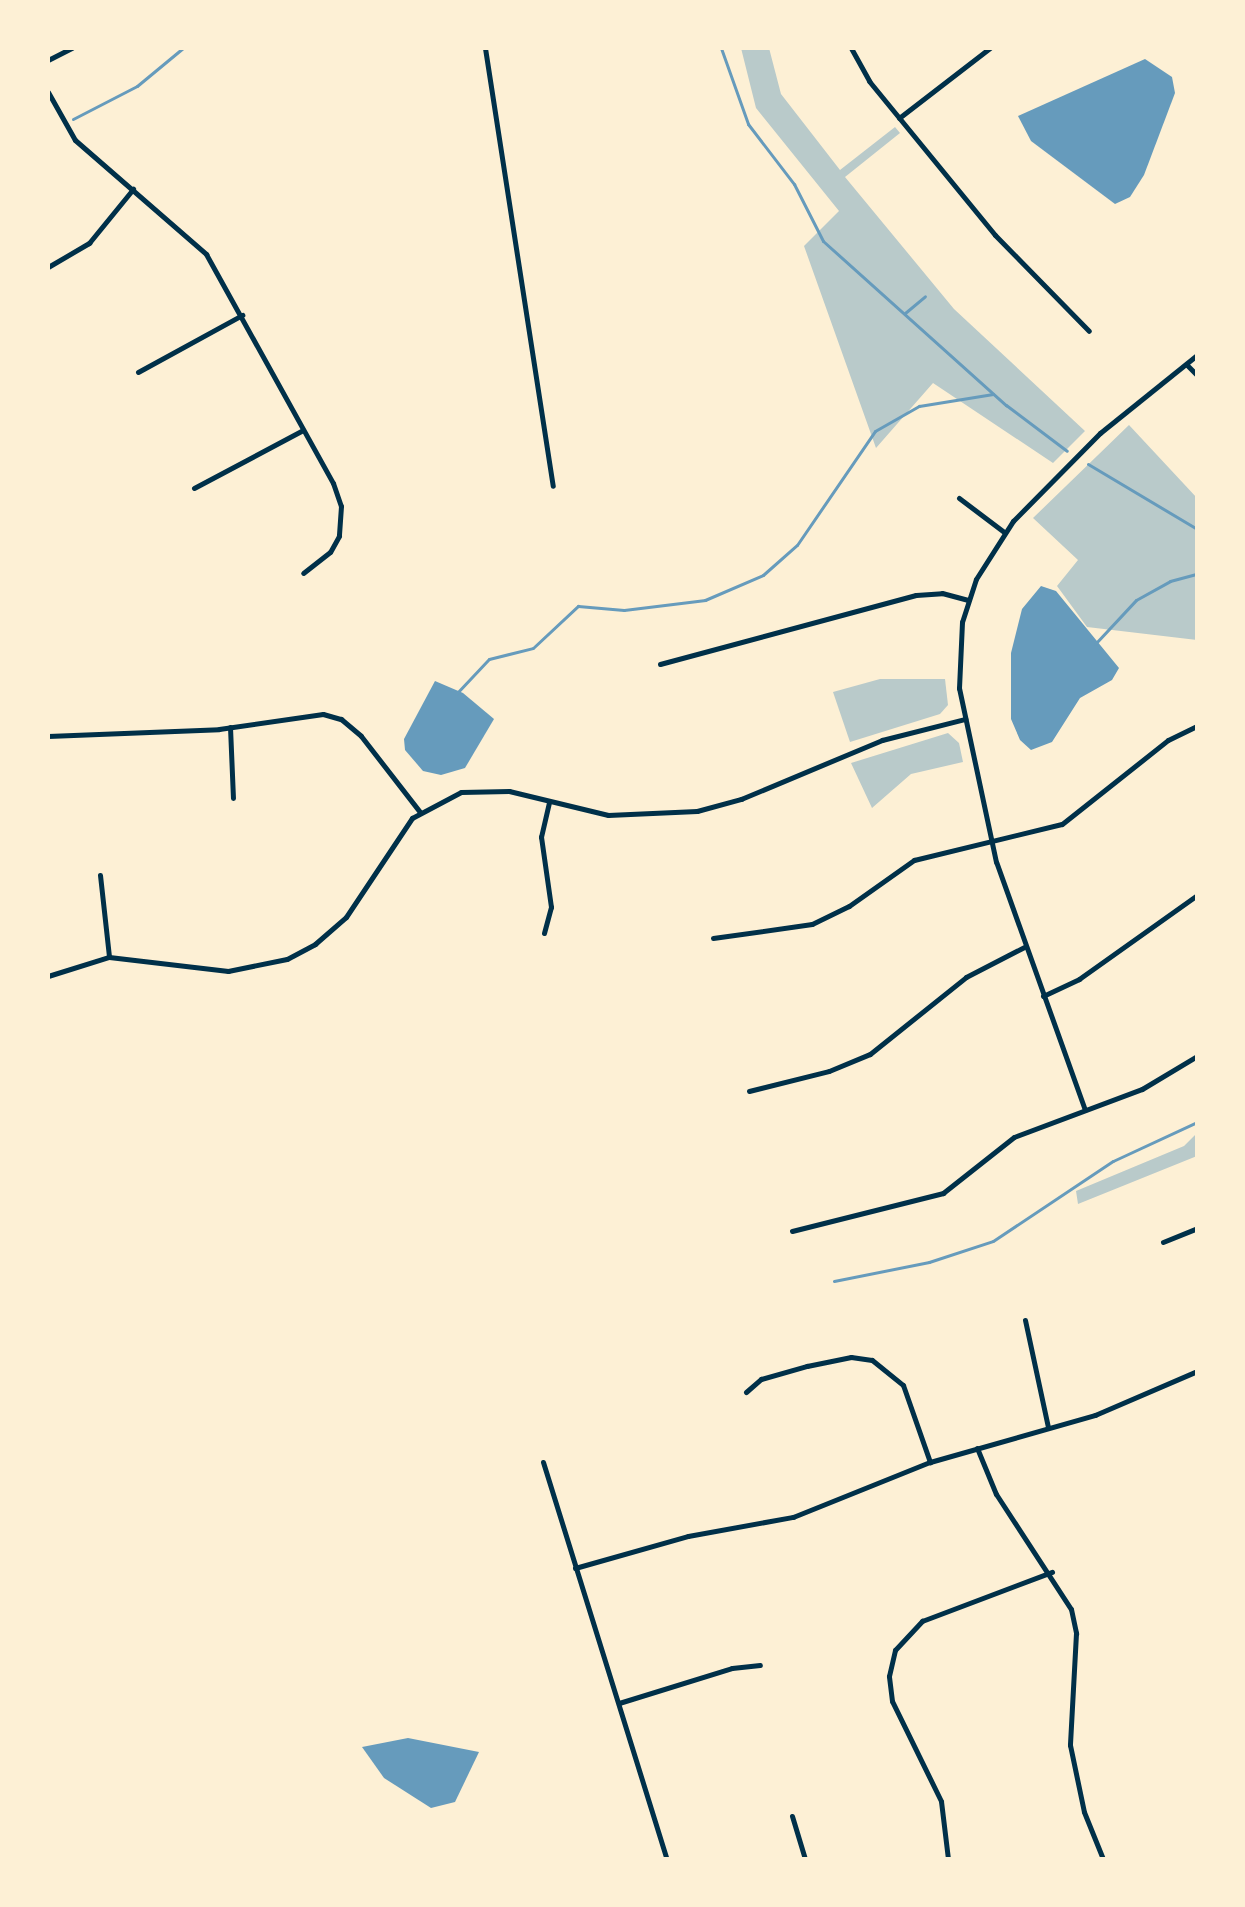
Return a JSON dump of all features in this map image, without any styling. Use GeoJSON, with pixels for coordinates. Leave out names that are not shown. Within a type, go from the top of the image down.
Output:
{"type":"FeatureCollection","features":[{"type":"Feature","properties":{"kind":"street"},"geometry":{"type":"LineString","coordinates":[[48,60],[72,48]]}},
{"type":"Feature","properties":{"kind":"street"},"geometry":{"type":"LineString","coordinates":[[485,48],[553,486]]}},
{"type":"Feature","properties":{"kind":"street"},"geometry":{"type":"LineString","coordinates":[[851,48],[869,81],[995,235],[1089,331]]}},
{"type":"Feature","properties":{"kind":"street"},"geometry":{"type":"LineString","coordinates":[[899,118],[990,48]]}},
{"type":"Feature","properties":{"kind":"street"},"geometry":{"type":"LineString","coordinates":[[48,92],[75,140],[206,254],[337,492],[341,523],[330,552],[303,573]]}},
{"type":"Feature","properties":{"kind":"street"},"geometry":{"type":"LineString","coordinates":[[48,267],[89,243],[133,189]]}},
{"type":"Feature","properties":{"kind":"street"},"geometry":{"type":"LineString","coordinates":[[138,372],[242,315]]}},
{"type":"Feature","properties":{"kind":"street"},"geometry":{"type":"LineString","coordinates":[[1085,1110],[1024,947],[991,841],[957,668],[968,600],[1004,532],[1100,433],[1197,355]]}},
{"type":"Feature","properties":{"kind":"street"},"geometry":{"type":"LineString","coordinates":[[1187,365],[1197,375]]}},
{"type":"Feature","properties":{"kind":"street"},"geometry":{"type":"LineString","coordinates":[[194,488],[303,430]]}},
{"type":"Feature","properties":{"kind":"street"},"geometry":{"type":"LineString","coordinates":[[959,498],[1004,532]]}},
{"type":"Feature","properties":{"kind":"street"},"geometry":{"type":"LineString","coordinates":[[660,664],[916,595],[942,593],[968,600]]}},
{"type":"Feature","properties":{"kind":"street"},"geometry":{"type":"LineString","coordinates":[[48,736],[230,727],[304,713],[341,719],[361,736],[420,812]]}},
{"type":"Feature","properties":{"kind":"street"},"geometry":{"type":"LineString","coordinates":[[48,976],[109,957],[228,971],[287,959],[346,917],[396,837],[420,812],[447,797],[478,789],[608,815],[720,806],[882,740],[965,719]]}},
{"type":"Feature","properties":{"kind":"street"},"geometry":{"type":"LineString","coordinates":[[713,938],[812,924],[849,906],[914,860],[1076,817],[1168,740],[1197,726]]}},
{"type":"Feature","properties":{"kind":"street"},"geometry":{"type":"LineString","coordinates":[[230,727],[233,798]]}},
{"type":"Feature","properties":{"kind":"street"},"geometry":{"type":"LineString","coordinates":[[544,933],[551,907],[541,837],[549,802]]}},
{"type":"Feature","properties":{"kind":"street"},"geometry":{"type":"LineString","coordinates":[[100,875],[109,957]]}},
{"type":"Feature","properties":{"kind":"street"},"geometry":{"type":"LineString","coordinates":[[1043,996],[1079,979],[1197,895]]}},
{"type":"Feature","properties":{"kind":"street"},"geometry":{"type":"LineString","coordinates":[[749,1091],[829,1071],[870,1054],[966,977],[1024,947]]}},
{"type":"Feature","properties":{"kind":"street"},"geometry":{"type":"LineString","coordinates":[[792,1231],[938,1195],[970,1175],[1002,1143],[1142,1089],[1197,1056]]}},
{"type":"Feature","properties":{"kind":"street"},"geometry":{"type":"LineString","coordinates":[[1163,1242],[1197,1228]]}},
{"type":"Feature","properties":{"kind":"street"},"geometry":{"type":"LineString","coordinates":[[1025,1320],[1048,1427]]}},
{"type":"Feature","properties":{"kind":"street"},"geometry":{"type":"LineString","coordinates":[[746,1392],[761,1379],[807,1366],[851,1357],[872,1360],[903,1385],[930,1462]]}},
{"type":"Feature","properties":{"kind":"street"},"geometry":{"type":"LineString","coordinates":[[575,1568],[688,1536],[793,1517],[930,1462],[1095,1415],[1197,1371]]}},
{"type":"Feature","properties":{"kind":"street"},"geometry":{"type":"LineString","coordinates":[[977,1448],[996,1494],[1052,1572],[1071,1609],[1076,1633],[1070,1745],[1084,1812],[1103,1859]]}},
{"type":"Feature","properties":{"kind":"street"},"geometry":{"type":"LineString","coordinates":[[543,1462],[667,1859]]}},
{"type":"Feature","properties":{"kind":"street"},"geometry":{"type":"LineString","coordinates":[[1197,1546],[1197,1561]]}},
{"type":"Feature","properties":{"kind":"street"},"geometry":{"type":"LineString","coordinates":[[948,1859],[941,1801],[892,1701],[889,1676],[895,1650],[922,1621],[1052,1572]]}},
{"type":"Feature","properties":{"kind":"street"},"geometry":{"type":"LineString","coordinates":[[619,1703],[732,1668],[760,1665]]}},
{"type":"Feature","properties":{"kind":"street"},"geometry":{"type":"LineString","coordinates":[[792,1816],[805,1859]]}},
{"type":"Feature","properties":{"kind":"shaded area"},"geometry":{"type":"Polygon","coordinates":[[[741,48],[769,48],[781,94],[840,170],[895,127],[900,133],[845,177],[954,309],[1085,431],[1053,463],[933,383],[876,448],[804,246],[839,211],[756,108],[741,48]]]}},
{"type":"Feature","properties":{"kind":"shaded area"},"geometry":{"type":"Polygon","coordinates":[[[1129,425],[1197,498],[1197,640],[1087,627],[1057,586],[1078,560],[1033,518],[1129,425]]]}},
{"type":"Feature","properties":{"kind":"shaded area"},"geometry":{"type":"Polygon","coordinates":[[[880,679],[945,679],[948,705],[940,714],[850,742],[833,692],[880,679]]]}},
{"type":"Feature","properties":{"kind":"shaded area"},"geometry":{"type":"Polygon","coordinates":[[[948,733],[959,743],[963,762],[911,774],[872,808],[851,763],[948,733]]]}},
{"type":"Feature","properties":{"kind":"shaded area"},"geometry":{"type":"Polygon","coordinates":[[[1197,1133],[1197,1156],[1078,1204],[1076,1191],[1184,1146],[1197,1133]]]}},
{"type":"Feature","properties":{"kind":"water"},"geometry":{"type":"Polygon","coordinates":[[[1145,59],[1172,77],[1175,93],[1144,175],[1130,197],[1115,204],[1031,141],[1018,116],[1145,59]]]}},
{"type":"Feature","properties":{"kind":"water"},"geometry":{"type":"Polygon","coordinates":[[[1041,586],[1056,591],[1119,668],[1112,680],[1080,698],[1052,742],[1031,750],[1020,740],[1011,719],[1011,653],[1022,609],[1041,586]]]}},
{"type":"Feature","properties":{"kind":"water"},"geometry":{"type":"Polygon","coordinates":[[[435,681],[463,693],[494,719],[465,768],[441,775],[423,771],[405,750],[404,739],[435,681]]]}},
{"type":"Feature","properties":{"kind":"water"},"geometry":{"type":"Polygon","coordinates":[[[408,1738],[479,1752],[455,1802],[431,1808],[384,1778],[362,1747],[408,1738]]]}},
{"type":"Feature","properties":{"kind":"waterway"},"geometry":{"type":"LineString","coordinates":[[73,119],[137,86],[183,48]]}},
{"type":"Feature","properties":{"kind":"waterway"},"geometry":{"type":"LineString","coordinates":[[721,48],[748,124],[794,184],[823,241],[1006,405],[1067,451]]}},
{"type":"Feature","properties":{"kind":"waterway"},"geometry":{"type":"LineString","coordinates":[[905,313],[925,296]]}},
{"type":"Feature","properties":{"kind":"waterway"},"geometry":{"type":"LineString","coordinates":[[456,694],[489,659],[533,648],[578,606],[624,610],[705,600],[763,575],[797,545],[875,431],[919,406],[993,394]]}},
{"type":"Feature","properties":{"kind":"waterway"},"geometry":{"type":"LineString","coordinates":[[1088,464],[1197,529]]}},
{"type":"Feature","properties":{"kind":"waterway"},"geometry":{"type":"LineString","coordinates":[[1095,644],[1136,600],[1170,581],[1197,574]]}},
{"type":"Feature","properties":{"kind":"waterway"},"geometry":{"type":"LineString","coordinates":[[834,1281],[929,1262],[993,1241],[1113,1161],[1197,1122]]}}]}
